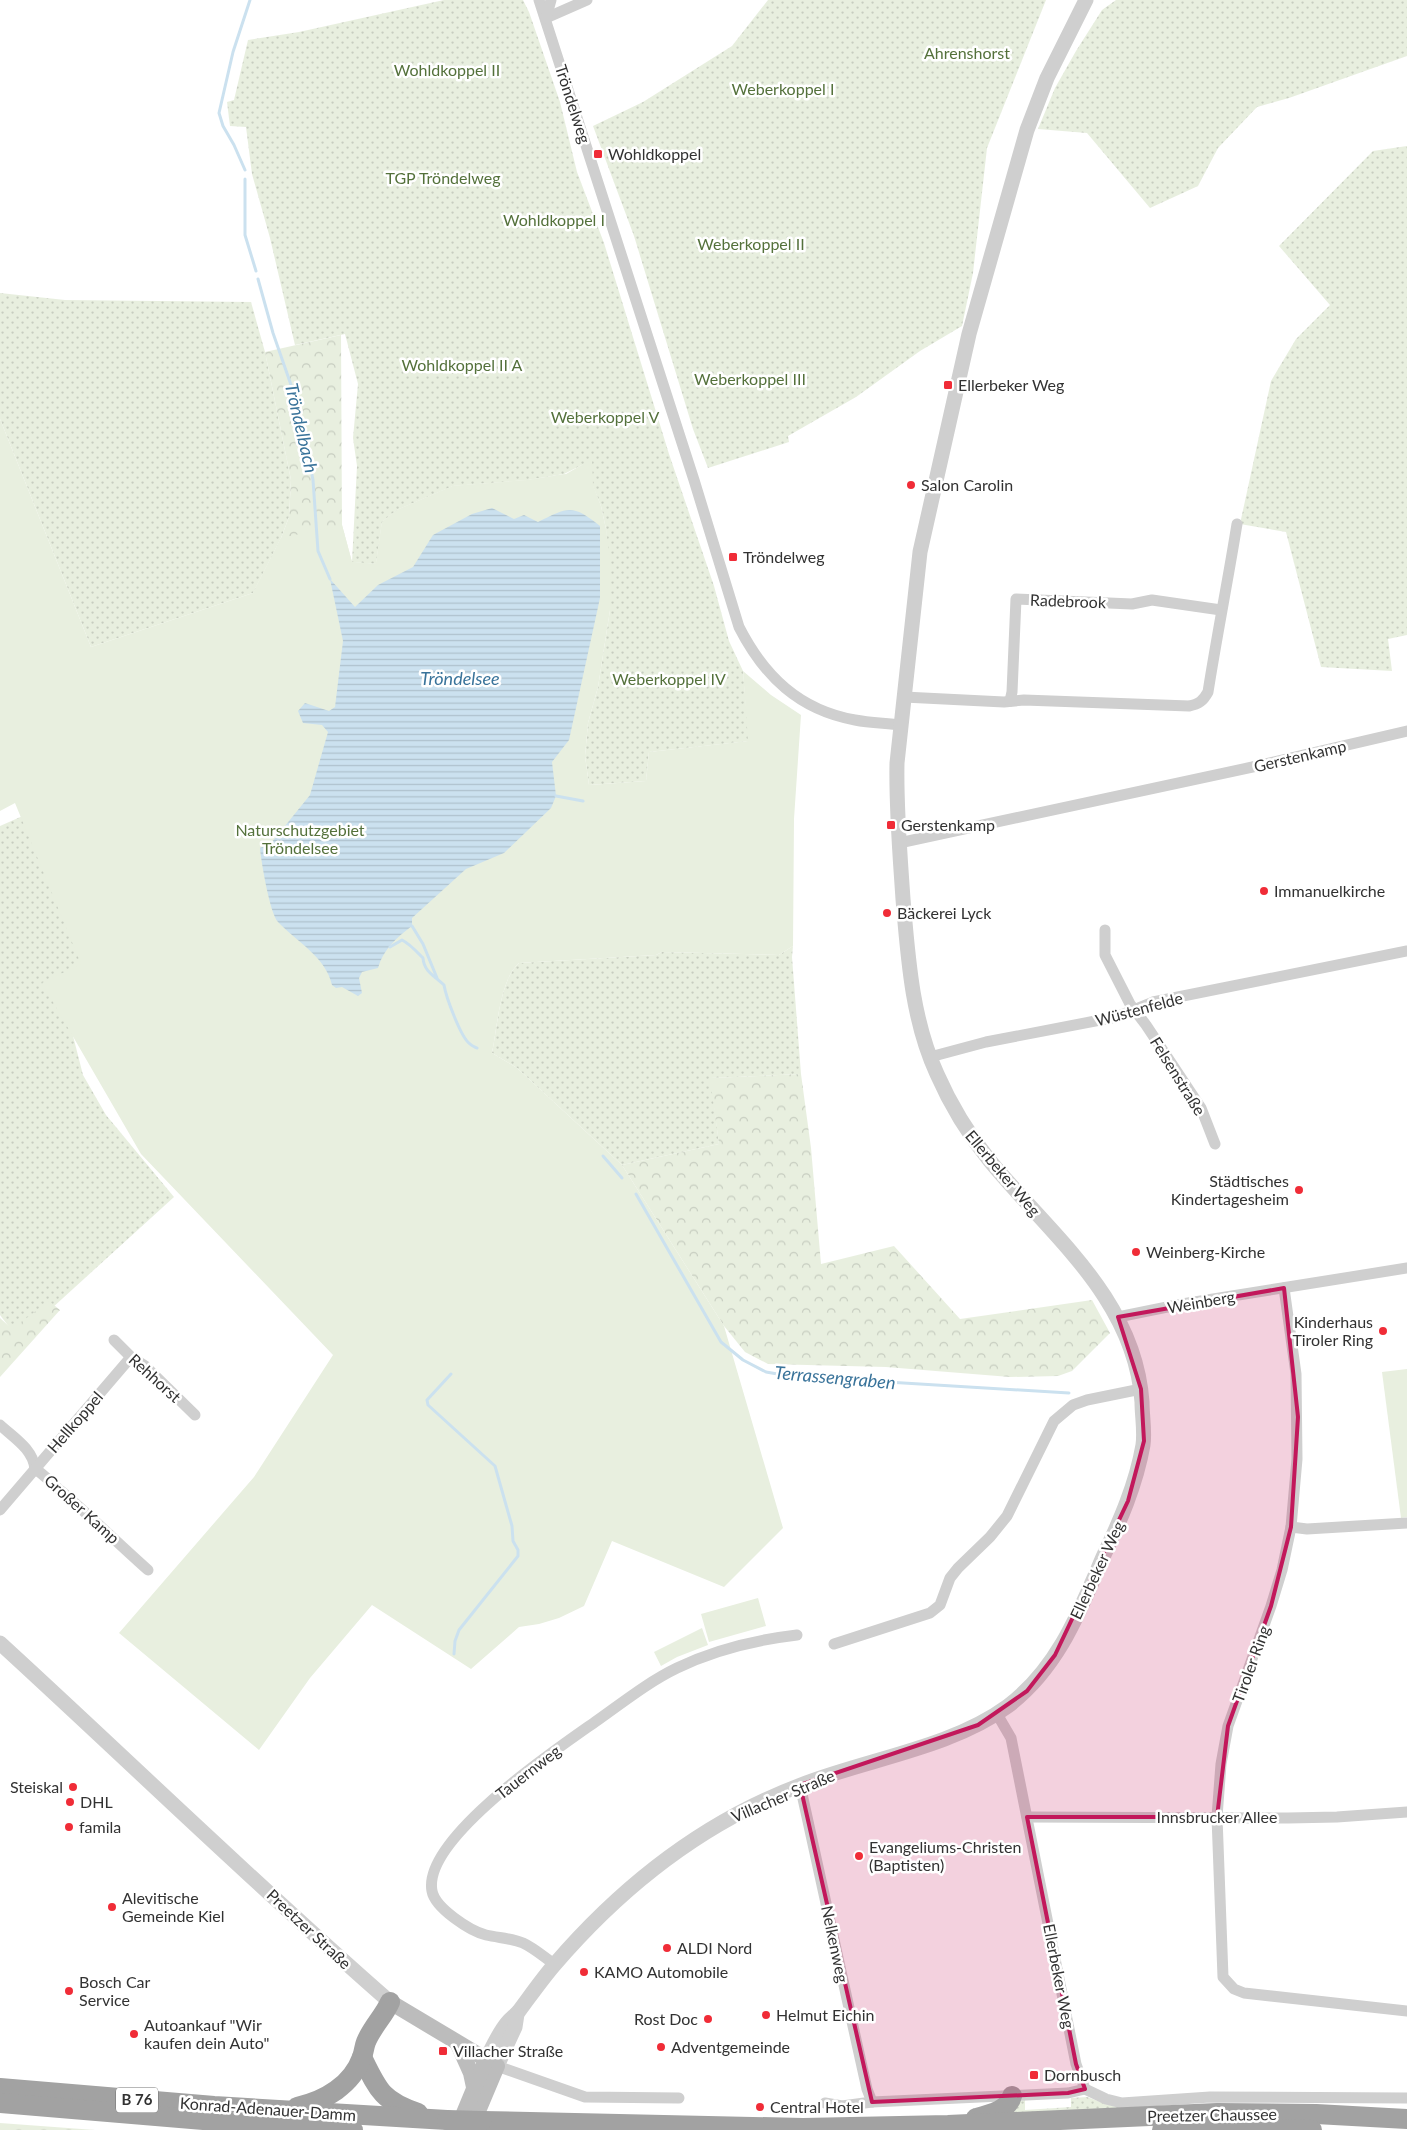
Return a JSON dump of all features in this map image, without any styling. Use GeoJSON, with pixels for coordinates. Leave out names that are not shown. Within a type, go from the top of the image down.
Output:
{"type":"FeatureCollection","features":[{"type":"Feature","properties":{"kind":"highway"},"geometry":{"type":"LineString","coordinates":[[288,2122],[310,2104],[333,2093],[351,2076],[362,2058],[366,2042],[390,2002]]}},
{"type":"Feature","properties":{"kind":"highway"},"geometry":{"type":"LineString","coordinates":[[362,2058],[373,2082],[383,2095],[395,2105],[446,2123]]}},
{"type":"Feature","properties":{"kind":"highway","name":"Konrad-Adenauer-Damm"},"geometry":{"type":"LineString","coordinates":[[0,2088],[352,2130]]}},
{"type":"Feature","properties":{"kind":"highway"},"geometry":{"type":"LineString","coordinates":[[948,2125],[1000,2110],[1009,2104],[1012,2096]]}},
{"type":"Feature","properties":{"kind":"highway","name":"Konrad-Adenauer-Damm"},"geometry":{"type":"LineString","coordinates":[[0,2103],[288,2122],[446,2123]]}},
{"type":"Feature","properties":{"kind":"highway"},"geometry":{"type":"LineString","coordinates":[[1279,2113],[1318,2106],[1407,2105]]}},
{"type":"Feature","properties":{"kind":"highway","name":"Preetzer Chaussee"},"geometry":{"type":"LineString","coordinates":[[446,2123],[476,2126],[753,2128],[948,2125],[1176,2114],[1279,2113],[1407,2119]]}},
{"type":"Feature","properties":{"kind":"highway","name":"Preetzer Chaussee"},"geometry":{"type":"LineString","coordinates":[[1162,2130],[1312,2130]]}},
{"type":"Feature","properties":{"kind":"main road","name":"Preetzer Straße"},"geometry":{"type":"LineString","coordinates":[[390,2002],[492,2063]]}},
{"type":"Feature","properties":{"kind":"main road"},"geometry":{"type":"LineString","coordinates":[[458,2044],[472,2073],[474,2087]]}},
{"type":"Feature","properties":{"kind":"main road"},"geometry":{"type":"LineString","coordinates":[[446,2123],[492,2063]]}},
{"type":"Feature","properties":{"kind":"main road"},"geometry":{"type":"LineString","coordinates":[[476,2126],[492,2063]]}},
{"type":"Feature","properties":{"kind":"street","name":"Tröndelweg"},"geometry":{"type":"LineString","coordinates":[[539,0],[739,627],[765,669],[795,697],[817,708],[856,720],[901,725]]}},
{"type":"Feature","properties":{"kind":"street"},"geometry":{"type":"LineString","coordinates":[[546,18],[551,0]]}},
{"type":"Feature","properties":{"kind":"street"},"geometry":{"type":"LineString","coordinates":[[546,18],[587,0]]}},
{"type":"Feature","properties":{"kind":"street","name":"Ellerbeker Weg"},"geometry":{"type":"LineString","coordinates":[[1085,2089],[1075,2056],[1011,1738],[997,1714],[1027,1692],[1055,1655],[1078,1614],[1125,1509],[1144,1441],[1141,1389],[1131,1348],[1118,1317],[1106,1296],[1082,1264],[991,1162],[971,1136],[957,1114],[930,1057],[921,1030],[913,992],[899,843],[896,787],[920,552],[969,334],[1027,130],[1047,78],[1086,0]]}},
{"type":"Feature","properties":{"kind":"street"},"geometry":{"type":"LineString","coordinates":[[904,697],[1004,702],[1010,700],[1189,706],[1198,704],[1204,700],[1208,692],[1237,524]]}},
{"type":"Feature","properties":{"kind":"street","name":"Radebrook"},"geometry":{"type":"LineString","coordinates":[[1010,700],[1012,692],[1016,599],[1132,604],[1152,600],[1221,610]]}},
{"type":"Feature","properties":{"kind":"street","name":"Gerstenkamp"},"geometry":{"type":"LineString","coordinates":[[899,843],[1257,766],[1407,731]]}},
{"type":"Feature","properties":{"kind":"street","name":"Felsenstraße"},"geometry":{"type":"LineString","coordinates":[[1105,930],[1105,955],[1130,1004],[1201,1108],[1216,1144]]}},
{"type":"Feature","properties":{"kind":"street","name":"Wüstenfelde"},"geometry":{"type":"LineString","coordinates":[[930,1057],[986,1042],[1116,1018],[1136,1011],[1153,1002],[1407,951]]}},
{"type":"Feature","properties":{"kind":"street"},"geometry":{"type":"LineString","coordinates":[[1284,1288],[1407,1268]]}},
{"type":"Feature","properties":{"kind":"street","name":"Weinberg"},"geometry":{"type":"LineString","coordinates":[[1118,1317],[1182,1304],[1284,1288]]}},
{"type":"Feature","properties":{"kind":"street","name":"Tiroler Ring"},"geometry":{"type":"LineString","coordinates":[[1284,1288],[1296,1374],[1297,1459],[1291,1527],[1272,1606],[1228,1726],[1221,1764],[1217,1817],[1224,1976],[1226,1982],[1234,1989],[1244,1993],[1407,2011]]}},
{"type":"Feature","properties":{"kind":"street","name":"Rehhorst"},"geometry":{"type":"LineString","coordinates":[[114,1340],[131,1357],[145,1366],[196,1415]]}},
{"type":"Feature","properties":{"kind":"street","name":"Hellkoppel"},"geometry":{"type":"LineString","coordinates":[[0,1510],[131,1357]]}},
{"type":"Feature","properties":{"kind":"street"},"geometry":{"type":"LineString","coordinates":[[834,1644],[930,1613],[940,1605],[950,1578],[990,1538],[1007,1516],[1054,1421],[1073,1406],[1087,1400],[1141,1389]]}},
{"type":"Feature","properties":{"kind":"street","name":"Großer Kamp"},"geometry":{"type":"LineString","coordinates":[[0,1425],[29,1451],[34,1458],[35,1469],[44,1474],[50,1482],[148,1570]]}},
{"type":"Feature","properties":{"kind":"street"},"geometry":{"type":"LineString","coordinates":[[1291,1527],[1307,1529],[1407,1523]]}},
{"type":"Feature","properties":{"kind":"street","name":"Tauernweg"},"geometry":{"type":"LineString","coordinates":[[554,1964],[524,1943],[476,1931],[438,1904],[432,1892],[432,1876],[445,1853],[466,1824],[514,1780],[658,1677],[715,1652],[758,1640],[797,1635]]}},
{"type":"Feature","properties":{"kind":"street","name":"Preetzer Straße"},"geometry":{"type":"LineString","coordinates":[[0,1643],[123,1755],[274,1898],[390,2002]]}},
{"type":"Feature","properties":{"kind":"street","name":"Villacher Straße"},"geometry":{"type":"LineString","coordinates":[[492,2063],[507,2022],[517,2014],[554,1964],[609,1906],[667,1857],[707,1831],[747,1809],[800,1785],[939,1741],[978,1725],[997,1714]]}},
{"type":"Feature","properties":{"kind":"street","name":"Nelkenweg"},"geometry":{"type":"LineString","coordinates":[[800,1785],[867,2089],[872,2102]]}},
{"type":"Feature","properties":{"kind":"street","name":"Innsbrucker Allee"},"geometry":{"type":"LineString","coordinates":[[1027,1817],[1337,1817],[1407,1812]]}},
{"type":"Feature","properties":{"kind":"street","name":"Preetzer Straße"},"geometry":{"type":"LineString","coordinates":[[492,2063],[585,2097],[679,2098]]}},
{"type":"Feature","properties":{"kind":"street"},"geometry":{"type":"LineString","coordinates":[[824,2103],[842,2106],[872,2102],[1068,2093],[1085,2089]]}},
{"type":"Feature","properties":{"kind":"street","name":"Preetzer Chaussee"},"geometry":{"type":"LineString","coordinates":[[1085,2089],[1106,2099],[1122,2103],[1210,2097],[1407,2098]]}},
{"type":"Feature","properties":{"kind":"highlighted area"},"geometry":{"type":"Polygon","coordinates":[[[1284,1288],[1298,1417],[1291,1527],[1271,1606],[1228,1726],[1217,1817],[1027,1817],[1076,2064],[1085,2089],[1068,2093],[872,2102],[800,1785],[978,1725],[1027,1691],[1055,1655],[1128,1501],[1144,1441],[1141,1389],[1118,1317],[1284,1288]]]}},
{"type":"Feature","properties":{"kind":"green space"},"geometry":{"type":"Polygon","coordinates":[[[444,0],[523,0],[529,12],[560,102],[577,172],[604,243],[669,454],[714,586],[729,641],[743,671],[749,741],[649,752],[646,781],[589,785],[585,756],[588,723],[598,687],[610,610],[606,529],[601,506],[584,464],[564,474],[528,480],[453,486],[397,510],[382,522],[376,564],[352,562],[357,466],[353,438],[358,384],[345,334],[295,345],[270,238],[252,174],[246,127],[230,126],[227,102],[234,100],[248,40],[299,32],[444,0]]]}},
{"type":"Feature","properties":{"kind":"green space"},"geometry":{"type":"Polygon","coordinates":[[[768,0],[1046,0],[987,148],[973,273],[962,326],[920,351],[856,397],[788,436],[789,442],[708,468],[693,429],[634,236],[593,126],[643,102],[732,46],[768,0]]]}},
{"type":"Feature","properties":{"kind":"green space"},"geometry":{"type":"Polygon","coordinates":[[[1116,0],[1407,0],[1407,56],[1289,98],[1257,107],[1218,148],[1198,186],[1150,208],[1087,133],[1038,129],[1055,88],[1076,51],[1102,10],[1116,0]]]}},
{"type":"Feature","properties":{"kind":"green space"},"geometry":{"type":"Polygon","coordinates":[[[1407,146],[1407,635],[1388,639],[1392,671],[1321,667],[1286,532],[1240,524],[1271,381],[1296,339],[1330,305],[1279,246],[1373,151],[1407,146]]]}},
{"type":"Feature","properties":{"kind":"green space"},"geometry":{"type":"Polygon","coordinates":[[[0,293],[65,300],[251,302],[265,352],[291,480],[289,517],[281,538],[253,593],[91,647],[0,419],[0,293]]]}},
{"type":"Feature","properties":{"kind":"green space"},"geometry":{"type":"Polygon","coordinates":[[[341,335],[342,525],[352,562],[376,564],[382,522],[397,510],[453,486],[528,480],[566,474],[172,687],[253,593],[281,538],[289,517],[291,480],[265,352],[341,335]]]}},
{"type":"Feature","properties":{"kind":"green space","name":"Naturschutzgebiet Tröndelsee"},"geometry":{"type":"Polygon","coordinates":[[[0,419],[91,647],[253,593],[281,538],[342,525],[352,562],[376,564],[382,522],[397,510],[453,486],[528,480],[566,474],[592,459],[593,485],[601,506],[611,567],[610,610],[598,687],[588,723],[585,756],[589,785],[646,781],[649,752],[748,741],[743,671],[771,695],[801,715],[794,819],[793,946],[779,955],[662,952],[656,955],[519,963],[507,980],[503,992],[492,1053],[517,1068],[622,1165],[724,1326],[783,1528],[724,1587],[612,1541],[584,1606],[559,1618],[519,1627],[471,1669],[372,1605],[310,1678],[259,1750],[119,1633],[254,1477],[333,1355],[141,1154],[42,983],[81,964],[15,803],[0,811],[0,419]]]}},
{"type":"Feature","properties":{"kind":"green space"},"geometry":{"type":"Polygon","coordinates":[[[34,811],[114,963],[59,981],[83,1075],[106,1115],[174,1197],[18,1339],[0,1315],[0,826],[34,811]]]}},
{"type":"Feature","properties":{"kind":"green space"},"geometry":{"type":"Polygon","coordinates":[[[793,946],[792,957],[801,1074],[711,1078],[719,1144],[622,1165],[517,1068],[492,1053],[503,992],[507,980],[519,963],[656,955],[662,952],[779,955],[793,946]]]}},
{"type":"Feature","properties":{"kind":"green space"},"geometry":{"type":"Polygon","coordinates":[[[801,1074],[811,1148],[821,1264],[894,1246],[960,1319],[1092,1300],[1110,1333],[1072,1371],[1058,1376],[1010,1377],[886,1367],[768,1364],[745,1352],[724,1326],[622,1165],[719,1144],[710,1078],[801,1074]]]}},
{"type":"Feature","properties":{"kind":"green space"},"geometry":{"type":"Polygon","coordinates":[[[49,1301],[60,1310],[0,1377],[0,1318],[12,1329],[49,1301]]]}},
{"type":"Feature","properties":{"kind":"green space"},"geometry":{"type":"Polygon","coordinates":[[[1407,1369],[1407,1517],[1401,1518],[1382,1372],[1407,1369]]]}},
{"type":"Feature","properties":{"kind":"green space"},"geometry":{"type":"Polygon","coordinates":[[[758,1598],[766,1626],[709,1642],[701,1614],[758,1598]]]}},
{"type":"Feature","properties":{"kind":"green space"},"geometry":{"type":"Polygon","coordinates":[[[702,1628],[708,1645],[677,1657],[661,1666],[654,1652],[702,1628]]]}},
{"type":"Feature","properties":{"kind":"green space"},"geometry":{"type":"Polygon","coordinates":[[[1087,2097],[1125,2108],[999,2114],[1025,2100],[1025,2110],[1071,2107],[1071,2098],[1087,2097]]]}},
{"type":"Feature","properties":{"kind":"green space"},"geometry":{"type":"Polygon","coordinates":[[[0,2123],[95,2130],[0,2130],[0,2123]]]}},
{"type":"Feature","properties":{"kind":"water","name":"Tröndelsee"},"geometry":{"type":"Polygon","coordinates":[[[492,508],[514,519],[524,515],[538,522],[557,513],[570,510],[576,511],[600,526],[600,598],[569,740],[552,762],[556,796],[551,808],[504,853],[466,869],[412,918],[412,926],[391,945],[383,956],[378,968],[362,972],[359,978],[362,993],[358,996],[342,987],[336,988],[332,985],[324,966],[310,950],[278,922],[269,898],[260,848],[272,842],[310,795],[328,732],[322,725],[303,723],[298,711],[305,703],[329,711],[335,707],[343,641],[330,579],[355,607],[378,585],[413,567],[433,535],[472,514],[492,508]]]}},
{"type":"Feature","properties":{"kind":"waterway","name":"Tröndelbach"},"geometry":{"type":"LineString","coordinates":[[245,170],[223,126],[219,113],[233,52],[250,0]]}},
{"type":"Feature","properties":{"kind":"waterway","name":"Tröndelbach"},"geometry":{"type":"LineString","coordinates":[[245,179],[245,235],[256,271]]}},
{"type":"Feature","properties":{"kind":"waterway","name":"Tröndelbach"},"geometry":{"type":"LineString","coordinates":[[258,279],[273,333],[299,408],[313,480],[318,551],[330,579]]}},
{"type":"Feature","properties":{"kind":"waterway"},"geometry":{"type":"LineString","coordinates":[[556,796],[583,801]]}},
{"type":"Feature","properties":{"kind":"waterway"},"geometry":{"type":"LineString","coordinates":[[412,926],[423,944],[437,978]]}},
{"type":"Feature","properties":{"kind":"waterway","name":"Terrassengraben"},"geometry":{"type":"LineString","coordinates":[[390,947],[402,940],[423,958],[425,967],[444,985],[462,1034],[470,1044],[477,1048]]}},
{"type":"Feature","properties":{"kind":"waterway","name":"Terrassengraben"},"geometry":{"type":"LineString","coordinates":[[603,1156],[622,1178]]}},
{"type":"Feature","properties":{"kind":"waterway","name":"Terrassengraben"},"geometry":{"type":"LineString","coordinates":[[636,1194],[721,1342],[743,1360],[766,1372],[789,1376],[1069,1393]]}},
{"type":"Feature","properties":{"kind":"waterway"},"geometry":{"type":"LineString","coordinates":[[451,1374],[427,1400],[428,1405],[495,1466],[512,1526],[513,1541],[518,1550],[518,1556],[459,1630],[455,1641],[454,1654]]}},
{"type":"Feature","properties":{"kind":"place","name":"Wohldkoppel"},"geometry":{"type":"Point","coordinates":[598,154]}},
{"type":"Feature","properties":{"kind":"place","name":"Ellerbeker Weg"},"geometry":{"type":"Point","coordinates":[948,385]}},
{"type":"Feature","properties":{"kind":"place","name":"Salon Carolin"},"geometry":{"type":"Point","coordinates":[911,485]}},
{"type":"Feature","properties":{"kind":"place","name":"Tröndelweg"},"geometry":{"type":"Point","coordinates":[733,557]}},
{"type":"Feature","properties":{"kind":"place","name":"Gerstenkamp"},"geometry":{"type":"Point","coordinates":[891,825]}},
{"type":"Feature","properties":{"kind":"place","name":"Immanuelkirche"},"geometry":{"type":"Point","coordinates":[1264,891]}},
{"type":"Feature","properties":{"kind":"place","name":"Bäckerei Lyck"},"geometry":{"type":"Point","coordinates":[887,913]}},
{"type":"Feature","properties":{"kind":"place","name":"Städtisches Kindertagesheim"},"geometry":{"type":"Point","coordinates":[1299,1190]}},
{"type":"Feature","properties":{"kind":"place","name":"Weinberg-Kirche"},"geometry":{"type":"Point","coordinates":[1136,1252]}},
{"type":"Feature","properties":{"kind":"place","name":"Kinderhaus Tiroler Ring"},"geometry":{"type":"Point","coordinates":[1383,1331]}},
{"type":"Feature","properties":{"kind":"place","name":"Steiskal"},"geometry":{"type":"Point","coordinates":[73,1787]}},
{"type":"Feature","properties":{"kind":"place","name":"DHL"},"geometry":{"type":"Point","coordinates":[70,1802]}},
{"type":"Feature","properties":{"kind":"place","name":"famila"},"geometry":{"type":"Point","coordinates":[69,1827]}},
{"type":"Feature","properties":{"kind":"place","name":"Evangeliums-Christen (Baptisten)"},"geometry":{"type":"Point","coordinates":[859,1856]}},
{"type":"Feature","properties":{"kind":"place","name":"Alevitische Gemeinde Kiel"},"geometry":{"type":"Point","coordinates":[112,1907]}},
{"type":"Feature","properties":{"kind":"place","name":"ALDI Nord"},"geometry":{"type":"Point","coordinates":[667,1948]}},
{"type":"Feature","properties":{"kind":"place","name":"KAMO Automobile"},"geometry":{"type":"Point","coordinates":[584,1972]}},
{"type":"Feature","properties":{"kind":"place","name":"Bosch Car Service"},"geometry":{"type":"Point","coordinates":[69,1991]}},
{"type":"Feature","properties":{"kind":"place","name":"Helmut Eichin"},"geometry":{"type":"Point","coordinates":[766,2015]}},
{"type":"Feature","properties":{"kind":"place","name":"Rost Doc"},"geometry":{"type":"Point","coordinates":[708,2019]}},
{"type":"Feature","properties":{"kind":"place","name":"Autoankauf \"Wir kaufen dein Auto\""},"geometry":{"type":"Point","coordinates":[134,2034]}},
{"type":"Feature","properties":{"kind":"place","name":"Adventgemeinde"},"geometry":{"type":"Point","coordinates":[661,2047]}},
{"type":"Feature","properties":{"kind":"place","name":"Villacher Straße"},"geometry":{"type":"Point","coordinates":[443,2051]}},
{"type":"Feature","properties":{"kind":"place","name":"Dornbusch"},"geometry":{"type":"Point","coordinates":[1034,2075]}},
{"type":"Feature","properties":{"kind":"place","name":"Central Hotel"},"geometry":{"type":"Point","coordinates":[760,2107]}},
{"type":"Feature","properties":{"kind":"park label","name":"Ahrenshorst"},"geometry":{"type":"Point","coordinates":[967,53]}},
{"type":"Feature","properties":{"kind":"park label","name":"Wohldkoppel II"},"geometry":{"type":"Point","coordinates":[447,70]}},
{"type":"Feature","properties":{"kind":"park label","name":"Weberkoppel I"},"geometry":{"type":"Point","coordinates":[783,89]}},
{"type":"Feature","properties":{"kind":"park label","name":"TGP Tröndelweg"},"geometry":{"type":"Point","coordinates":[443,178]}},
{"type":"Feature","properties":{"kind":"park label","name":"Wohldkoppel I"},"geometry":{"type":"Point","coordinates":[554,220]}},
{"type":"Feature","properties":{"kind":"park label","name":"Weberkoppel II"},"geometry":{"type":"Point","coordinates":[751,244]}},
{"type":"Feature","properties":{"kind":"park label","name":"Wohldkoppel II A"},"geometry":{"type":"Point","coordinates":[462,365]}},
{"type":"Feature","properties":{"kind":"park label","name":"Weberkoppel III"},"geometry":{"type":"Point","coordinates":[750,379]}},
{"type":"Feature","properties":{"kind":"park label","name":"Weberkoppel V"},"geometry":{"type":"Point","coordinates":[605,417]}},
{"type":"Feature","properties":{"kind":"park label","name":"Weberkoppel IV"},"geometry":{"type":"Point","coordinates":[669,679]}}]}
